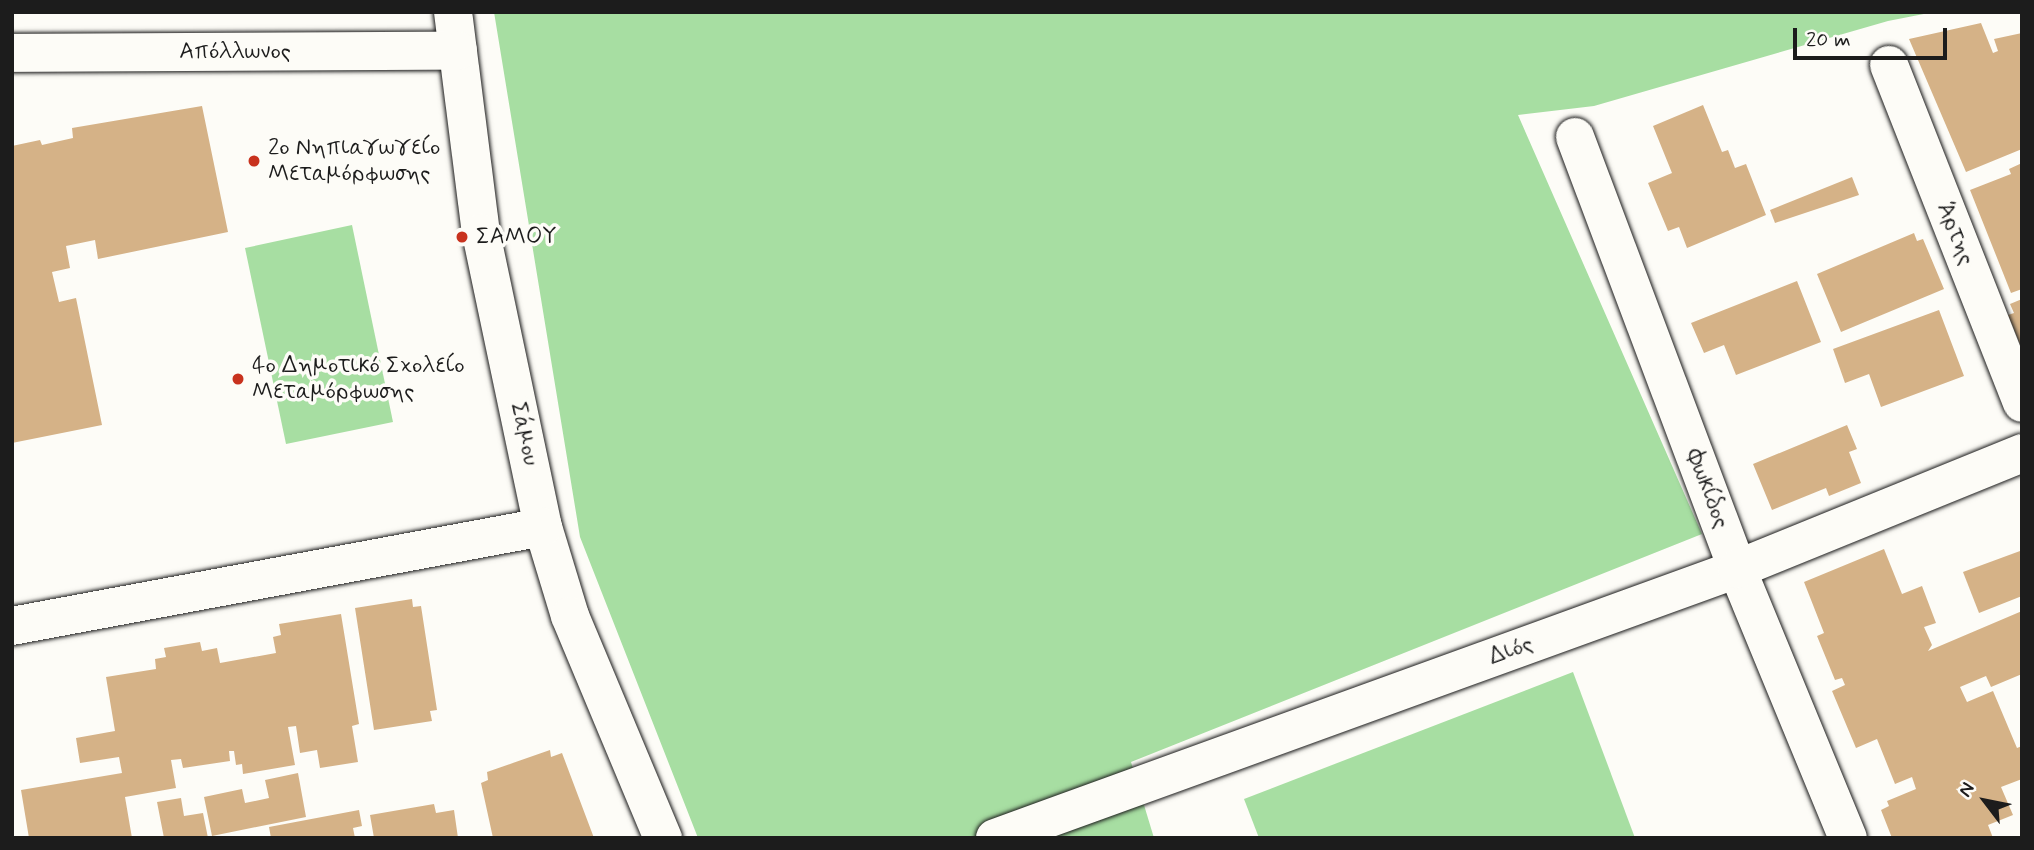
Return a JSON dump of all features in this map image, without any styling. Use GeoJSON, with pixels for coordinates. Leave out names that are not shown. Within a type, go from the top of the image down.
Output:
{"type":"FeatureCollection","features":[{"type":"Feature","properties":{"kind":"street","name":"Σάμου"},"geometry":{"type":"LineString","coordinates":[[453,12],[481,233],[543,527],[570,615],[663,838]]}},
{"type":"Feature","properties":{"kind":"street","name":"Απόλλωνος"},"geometry":{"type":"LineString","coordinates":[[12,53],[458,51]]}},
{"type":"Feature","properties":{"kind":"street","name":"Άρτης"},"geometry":{"type":"LineString","coordinates":[[1889,65],[2022,403]]}},
{"type":"Feature","properties":{"kind":"street","name":"Φωκίδος"},"geometry":{"type":"LineString","coordinates":[[1575,137],[1737,569],[1848,838]]}},
{"type":"Feature","properties":{"kind":"street","name":"Διός"},"geometry":{"type":"LineString","coordinates":[[995,838],[1737,569],[2022,453]]}},
{"type":"Feature","properties":{"kind":"street"},"geometry":{"type":"LineString","coordinates":[[12,626],[543,527]]}},
{"type":"Feature","properties":{"kind":"green space"},"geometry":{"type":"Polygon","coordinates":[[[494,12],[1934,12],[1888,21],[1594,106],[1518,115],[1702,534],[1131,762],[1154,838],[698,838],[580,537],[494,12]]]}},
{"type":"Feature","properties":{"kind":"green space"},"geometry":{"type":"Polygon","coordinates":[[[352,225],[393,422],[286,444],[245,248],[352,225]]]}},
{"type":"Feature","properties":{"kind":"green space"},"geometry":{"type":"Polygon","coordinates":[[[1573,672],[1635,838],[1259,838],[1244,799],[1573,672]]]}},
{"type":"Feature","properties":{"kind":"building"},"geometry":{"type":"Polygon","coordinates":[[[1981,23],[1993,53],[1998,51],[1994,39],[2022,33],[2022,149],[1966,172],[1909,39],[1981,23]]]}},
{"type":"Feature","properties":{"kind":"building"},"geometry":{"type":"Polygon","coordinates":[[[1703,105],[1722,152],[1728,150],[1735,168],[1746,164],[1766,215],[1687,248],[1679,227],[1668,231],[1648,183],[1672,173],[1653,126],[1703,105]]]}},
{"type":"Feature","properties":{"kind":"building"},"geometry":{"type":"Polygon","coordinates":[[[202,106],[228,232],[98,259],[95,240],[66,246],[70,268],[52,272],[59,302],[76,298],[102,425],[12,443],[12,146],[40,140],[42,145],[73,138],[72,128],[202,106]]]}},
{"type":"Feature","properties":{"kind":"building"},"geometry":{"type":"Polygon","coordinates":[[[2022,163],[2022,289],[2011,293],[1970,190],[2011,174],[2009,169],[2022,163]]]}},
{"type":"Feature","properties":{"kind":"building"},"geometry":{"type":"Polygon","coordinates":[[[1852,177],[1859,195],[1775,223],[1770,210],[1852,177]]]}},
{"type":"Feature","properties":{"kind":"building"},"geometry":{"type":"Polygon","coordinates":[[[1914,233],[1917,241],[1923,239],[1944,289],[1841,332],[1817,274],[1914,233]]]}},
{"type":"Feature","properties":{"kind":"building"},"geometry":{"type":"Polygon","coordinates":[[[1797,281],[1821,342],[1736,375],[1724,345],[1704,353],[1691,323],[1797,281]]]}},
{"type":"Feature","properties":{"kind":"building"},"geometry":{"type":"Polygon","coordinates":[[[2022,299],[2022,349],[2008,315],[2014,313],[2010,304],[2022,299]]]}},
{"type":"Feature","properties":{"kind":"building"},"geometry":{"type":"Polygon","coordinates":[[[1939,310],[1964,376],[1881,407],[1869,374],[1845,383],[1833,349],[1939,310]]]}},
{"type":"Feature","properties":{"kind":"building"},"geometry":{"type":"Polygon","coordinates":[[[1847,425],[1857,449],[1849,452],[1861,483],[1829,496],[1826,488],[1772,510],[1753,464],[1847,425]]]}},
{"type":"Feature","properties":{"kind":"building"},"geometry":{"type":"Polygon","coordinates":[[[1884,549],[1902,594],[1922,586],[1936,623],[1924,627],[1932,645],[1928,651],[2022,611],[2022,674],[1991,687],[1986,676],[1960,687],[1967,702],[1993,691],[2017,748],[2022,746],[2022,779],[2001,787],[2013,815],[1988,825],[1993,838],[1892,838],[1881,810],[1889,806],[1887,801],[1916,789],[1912,777],[1895,784],[1877,739],[1856,748],[1832,691],[1845,685],[1842,678],[1835,680],[1817,636],[1824,633],[1804,582],[1884,549]]]}},
{"type":"Feature","properties":{"kind":"building"},"geometry":{"type":"Polygon","coordinates":[[[2020,551],[2022,596],[1979,613],[1963,572],[2020,551]]]}},
{"type":"Feature","properties":{"kind":"building"},"geometry":{"type":"Polygon","coordinates":[[[412,599],[413,607],[421,606],[437,710],[430,711],[432,721],[374,730],[355,608],[412,599]]]}},
{"type":"Feature","properties":{"kind":"building"},"geometry":{"type":"Polygon","coordinates":[[[341,614],[359,724],[352,726],[358,762],[320,768],[317,750],[300,753],[296,726],[288,727],[295,765],[243,774],[242,764],[236,765],[234,751],[229,751],[230,761],[183,768],[181,759],[171,760],[176,788],[125,797],[132,838],[29,838],[21,790],[122,773],[119,757],[80,763],[76,738],[115,731],[106,677],[156,669],[155,659],[166,657],[164,648],[200,642],[202,651],[217,648],[220,663],[276,653],[273,637],[281,635],[279,624],[341,614]]]}},
{"type":"Feature","properties":{"kind":"building"},"geometry":{"type":"Polygon","coordinates":[[[550,750],[551,757],[562,753],[594,838],[493,838],[481,783],[488,780],[487,772],[550,750]]]}},
{"type":"Feature","properties":{"kind":"building"},"geometry":{"type":"Polygon","coordinates":[[[298,773],[306,817],[212,836],[204,797],[242,789],[245,803],[269,798],[265,780],[298,773]]]}},
{"type":"Feature","properties":{"kind":"building"},"geometry":{"type":"Polygon","coordinates":[[[181,798],[184,816],[203,813],[208,838],[164,838],[157,802],[181,798]]]}},
{"type":"Feature","properties":{"kind":"building"},"geometry":{"type":"Polygon","coordinates":[[[434,804],[436,813],[454,810],[458,838],[374,838],[370,815],[434,804]]]}},
{"type":"Feature","properties":{"kind":"building"},"geometry":{"type":"Polygon","coordinates":[[[359,810],[362,826],[353,828],[355,838],[271,838],[269,827],[359,810]]]}},
{"type":"Feature","properties":{"kind":"place","name":"2ο Νηπιαγωγείο Μεταμόρφωσης"},"geometry":{"type":"Point","coordinates":[254,161]}},
{"type":"Feature","properties":{"kind":"place","name":"ΣΑΜΟΥ"},"geometry":{"type":"Point","coordinates":[462,237]}},
{"type":"Feature","properties":{"kind":"place","name":"4ο Δημοτικό Σχολείο Μεταμόρφωσης"},"geometry":{"type":"Point","coordinates":[238,379]}}]}
